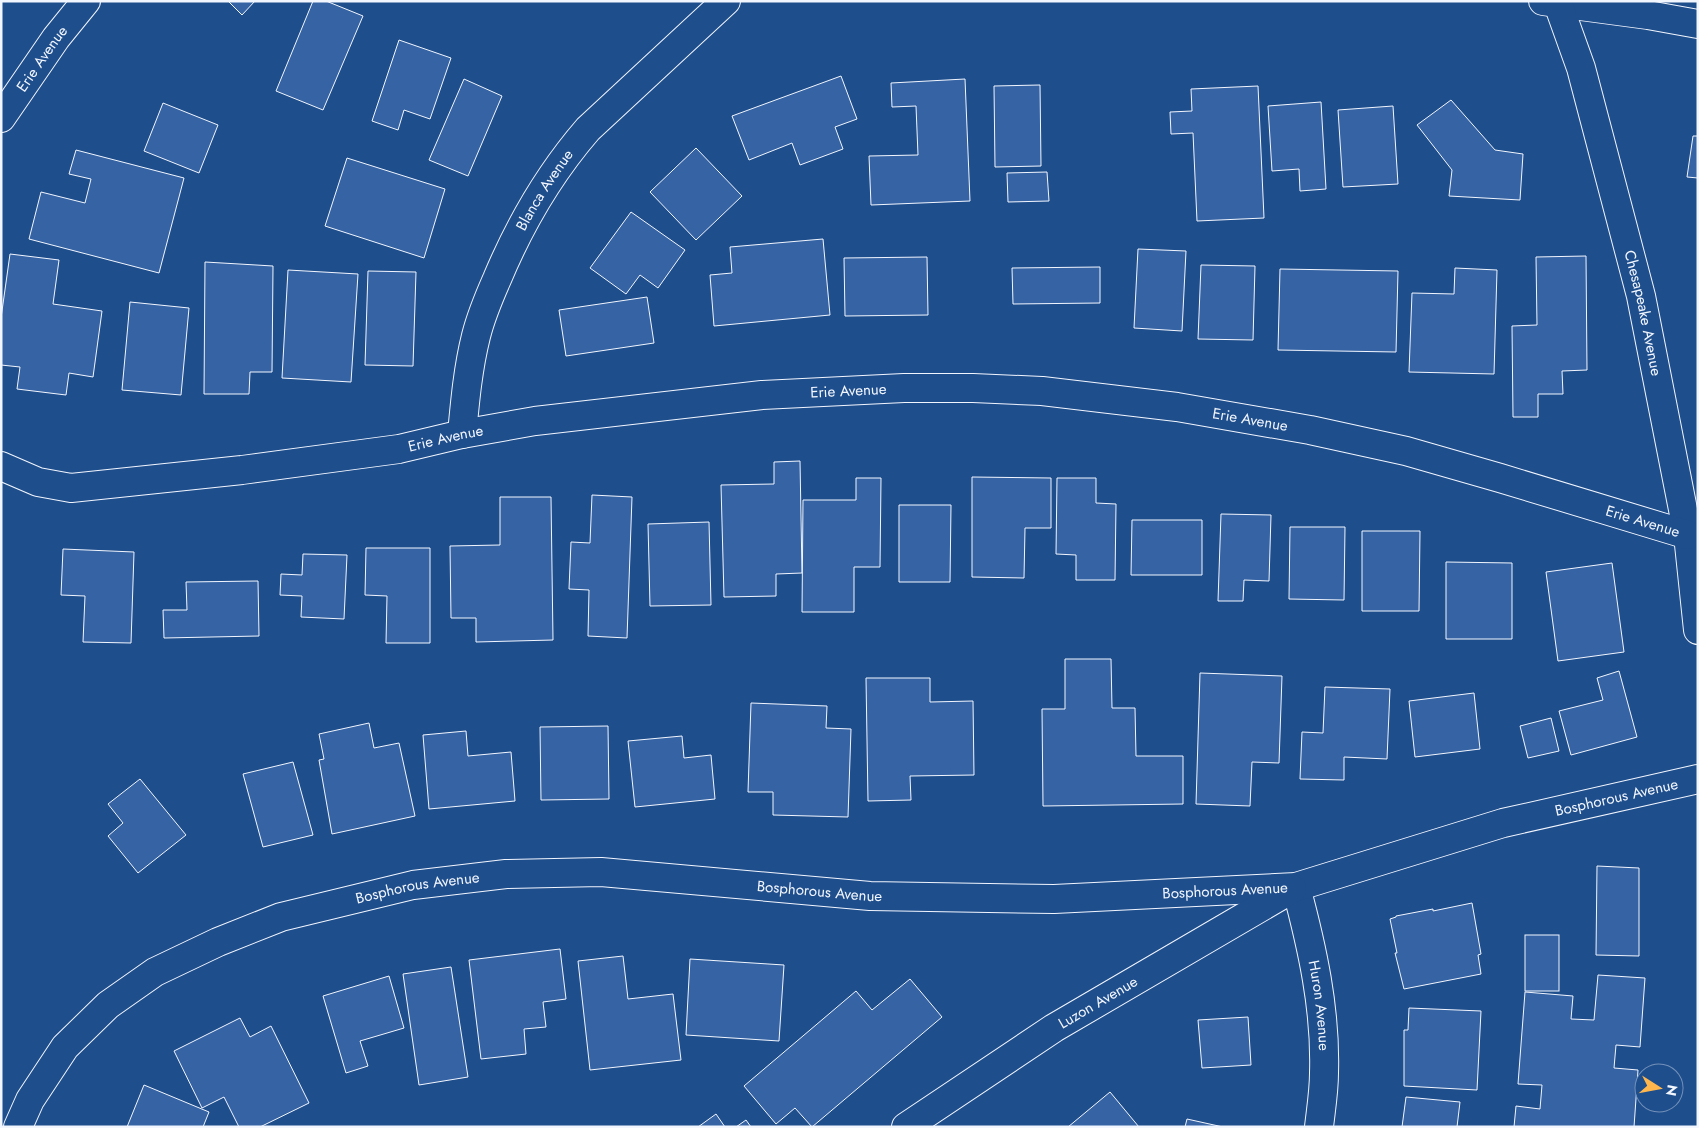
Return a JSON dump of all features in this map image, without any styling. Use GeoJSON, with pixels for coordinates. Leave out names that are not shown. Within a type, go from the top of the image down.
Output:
{"type":"FeatureCollection","features":[{"type":"Feature","properties":{"kind":"street","name":"Erie Avenue"},"geometry":{"type":"LineString","coordinates":[[1,118],[56,38],[86,1]]}},
{"type":"Feature","properties":{"kind":"street","name":"Blanca Avenue"},"geometry":{"type":"LineString","coordinates":[[462,434],[466,384],[476,335],[503,264],[534,204],[570,150],[588,129],[726,1]]}},
{"type":"Feature","properties":{"kind":"street"},"geometry":{"type":"LineString","coordinates":[[1552,2],[1698,24]]}},
{"type":"Feature","properties":{"kind":"street","name":"Chesapeake Avenue"},"geometry":{"type":"LineString","coordinates":[[1552,2],[1581,68],[1641,296],[1688,535],[1698,630]]}},
{"type":"Feature","properties":{"kind":"street","name":"Erie Avenue"},"geometry":{"type":"LineString","coordinates":[[1,466],[38,482],[71,488],[242,470],[399,449],[462,434],[535,421],[762,396],[904,388],[973,388],[1042,391],[1178,407],[1329,434],[1406,451],[1688,535]]}},
{"type":"Feature","properties":{"kind":"street","name":"Bosphorous Avenue"},"geometry":{"type":"LineString","coordinates":[[18,1127],[30,1100],[66,1047],[108,1005],[131,987],[155,972],[218,942],[281,917],[413,885],[506,874],[602,872],[870,896],[1054,899],[1296,886],[1503,823],[1698,779]]}},
{"type":"Feature","properties":{"kind":"street","name":"Luzon Avenue"},"geometry":{"type":"LineString","coordinates":[[906,1127],[1054,1028],[1296,886]]}},
{"type":"Feature","properties":{"kind":"street","name":"Huron Avenue"},"geometry":{"type":"LineString","coordinates":[[1296,886],[1311,946],[1321,1010],[1324,1073],[1319,1127]]}},
{"type":"Feature","properties":{"kind":"building"},"geometry":{"type":"Polygon","coordinates":[[[228,1],[255,1],[242,15],[228,1]]]}},
{"type":"Feature","properties":{"kind":"building"},"geometry":{"type":"Polygon","coordinates":[[[313,1],[326,1],[363,16],[323,110],[276,91],[313,1]]]}},
{"type":"Feature","properties":{"kind":"building"},"geometry":{"type":"Polygon","coordinates":[[[399,40],[451,58],[430,119],[404,110],[398,130],[372,121],[399,40]]]}},
{"type":"Feature","properties":{"kind":"building"},"geometry":{"type":"Polygon","coordinates":[[[841,76],[857,119],[835,127],[843,149],[800,165],[792,143],[749,160],[732,116],[841,76]]]}},
{"type":"Feature","properties":{"kind":"building"},"geometry":{"type":"Polygon","coordinates":[[[464,79],[502,96],[468,176],[429,160],[464,79]]]}},
{"type":"Feature","properties":{"kind":"building"},"geometry":{"type":"Polygon","coordinates":[[[965,79],[970,201],[871,205],[869,156],[918,155],[916,106],[892,107],[891,83],[965,79]]]}},
{"type":"Feature","properties":{"kind":"building"},"geometry":{"type":"Polygon","coordinates":[[[1040,85],[1041,166],[995,167],[994,86],[1040,85]]]}},
{"type":"Feature","properties":{"kind":"building"},"geometry":{"type":"Polygon","coordinates":[[[1258,86],[1264,218],[1197,221],[1193,133],[1171,134],[1170,112],[1192,111],[1191,89],[1258,86]]]}},
{"type":"Feature","properties":{"kind":"building"},"geometry":{"type":"Polygon","coordinates":[[[1451,100],[1495,150],[1523,154],[1520,200],[1449,196],[1452,170],[1417,125],[1451,100]]]}},
{"type":"Feature","properties":{"kind":"building"},"geometry":{"type":"Polygon","coordinates":[[[1321,102],[1326,189],[1300,191],[1299,169],[1272,171],[1268,106],[1321,102]]]}},
{"type":"Feature","properties":{"kind":"building"},"geometry":{"type":"Polygon","coordinates":[[[163,103],[218,125],[199,173],[144,151],[163,103]]]}},
{"type":"Feature","properties":{"kind":"building"},"geometry":{"type":"Polygon","coordinates":[[[1393,106],[1398,184],[1343,187],[1338,110],[1393,106]]]}},
{"type":"Feature","properties":{"kind":"building"},"geometry":{"type":"Polygon","coordinates":[[[1693,136],[1698,136],[1698,178],[1687,177],[1693,136]]]}},
{"type":"Feature","properties":{"kind":"building"},"geometry":{"type":"Polygon","coordinates":[[[696,148],[742,196],[696,240],[650,192],[696,148]]]}},
{"type":"Feature","properties":{"kind":"building"},"geometry":{"type":"Polygon","coordinates":[[[76,150],[184,178],[159,273],[29,239],[41,192],[85,203],[91,179],[69,174],[76,150]]]}},
{"type":"Feature","properties":{"kind":"building"},"geometry":{"type":"Polygon","coordinates":[[[347,158],[445,189],[424,258],[325,226],[347,158]]]}},
{"type":"Feature","properties":{"kind":"building"},"geometry":{"type":"Polygon","coordinates":[[[1047,172],[1049,201],[1008,202],[1007,173],[1047,172]]]}},
{"type":"Feature","properties":{"kind":"building"},"geometry":{"type":"Polygon","coordinates":[[[631,212],[685,250],[658,288],[640,275],[626,294],[590,268],[631,212]]]}},
{"type":"Feature","properties":{"kind":"building"},"geometry":{"type":"Polygon","coordinates":[[[823,239],[830,315],[714,326],[710,275],[732,273],[730,247],[823,239]]]}},
{"type":"Feature","properties":{"kind":"building"},"geometry":{"type":"Polygon","coordinates":[[[1138,249],[1186,251],[1182,331],[1134,328],[1138,249]]]}},
{"type":"Feature","properties":{"kind":"building"},"geometry":{"type":"Polygon","coordinates":[[[10,254],[59,260],[53,304],[102,311],[93,377],[69,373],[66,395],[17,389],[20,367],[1,365],[1,318],[10,254]]]}},
{"type":"Feature","properties":{"kind":"building"},"geometry":{"type":"Polygon","coordinates":[[[1586,256],[1587,370],[1562,371],[1563,394],[1538,394],[1538,417],[1513,417],[1512,326],[1537,325],[1536,257],[1586,256]]]}},
{"type":"Feature","properties":{"kind":"building"},"geometry":{"type":"Polygon","coordinates":[[[927,257],[928,315],[845,316],[844,258],[927,257]]]}},
{"type":"Feature","properties":{"kind":"building"},"geometry":{"type":"Polygon","coordinates":[[[205,262],[273,266],[272,372],[250,372],[249,394],[204,394],[205,262]]]}},
{"type":"Feature","properties":{"kind":"building"},"geometry":{"type":"Polygon","coordinates":[[[1201,265],[1255,266],[1253,340],[1198,339],[1201,265]]]}},
{"type":"Feature","properties":{"kind":"building"},"geometry":{"type":"Polygon","coordinates":[[[1100,267],[1100,303],[1013,304],[1012,268],[1100,267]]]}},
{"type":"Feature","properties":{"kind":"building"},"geometry":{"type":"Polygon","coordinates":[[[1455,268],[1497,270],[1494,374],[1409,372],[1412,293],[1454,294],[1455,268]]]}},
{"type":"Feature","properties":{"kind":"building"},"geometry":{"type":"Polygon","coordinates":[[[1280,269],[1398,271],[1396,352],[1278,350],[1280,269]]]}},
{"type":"Feature","properties":{"kind":"building"},"geometry":{"type":"Polygon","coordinates":[[[288,270],[358,274],[351,382],[282,378],[288,270]]]}},
{"type":"Feature","properties":{"kind":"building"},"geometry":{"type":"Polygon","coordinates":[[[368,271],[416,272],[413,366],[365,365],[368,271]]]}},
{"type":"Feature","properties":{"kind":"building"},"geometry":{"type":"Polygon","coordinates":[[[647,297],[654,343],[566,356],[559,310],[647,297]]]}},
{"type":"Feature","properties":{"kind":"building"},"geometry":{"type":"Polygon","coordinates":[[[130,302],[189,308],[181,395],[122,390],[130,302]]]}},
{"type":"Feature","properties":{"kind":"building"},"geometry":{"type":"Polygon","coordinates":[[[800,461],[802,573],[776,574],[776,596],[724,597],[721,485],[774,484],[774,462],[800,461]]]}},
{"type":"Feature","properties":{"kind":"building"},"geometry":{"type":"Polygon","coordinates":[[[972,477],[1051,478],[1051,528],[1025,528],[1024,578],[972,577],[972,477]]]}},
{"type":"Feature","properties":{"kind":"building"},"geometry":{"type":"Polygon","coordinates":[[[856,478],[881,478],[880,567],[854,567],[854,612],[802,612],[803,500],[856,500],[856,478]]]}},
{"type":"Feature","properties":{"kind":"building"},"geometry":{"type":"Polygon","coordinates":[[[1057,478],[1096,478],[1096,503],[1116,504],[1115,580],[1076,580],[1076,555],[1056,554],[1057,478]]]}},
{"type":"Feature","properties":{"kind":"building"},"geometry":{"type":"Polygon","coordinates":[[[592,495],[632,497],[627,638],[588,636],[589,590],[569,589],[571,542],[590,543],[592,495]]]}},
{"type":"Feature","properties":{"kind":"building"},"geometry":{"type":"Polygon","coordinates":[[[500,497],[551,497],[553,640],[476,642],[476,618],[451,618],[450,546],[500,545],[500,497]]]}},
{"type":"Feature","properties":{"kind":"building"},"geometry":{"type":"Polygon","coordinates":[[[899,505],[951,505],[950,582],[899,582],[899,505]]]}},
{"type":"Feature","properties":{"kind":"building"},"geometry":{"type":"Polygon","coordinates":[[[1221,514],[1271,515],[1269,581],[1244,580],[1243,601],[1218,601],[1221,514]]]}},
{"type":"Feature","properties":{"kind":"building"},"geometry":{"type":"Polygon","coordinates":[[[1132,520],[1202,520],[1202,575],[1131,575],[1132,520]]]}},
{"type":"Feature","properties":{"kind":"building"},"geometry":{"type":"Polygon","coordinates":[[[709,522],[711,605],[650,606],[648,524],[709,522]]]}},
{"type":"Feature","properties":{"kind":"building"},"geometry":{"type":"Polygon","coordinates":[[[1290,527],[1345,527],[1344,600],[1289,599],[1290,527]]]}},
{"type":"Feature","properties":{"kind":"building"},"geometry":{"type":"Polygon","coordinates":[[[1362,531],[1420,531],[1419,611],[1362,611],[1362,531]]]}},
{"type":"Feature","properties":{"kind":"building"},"geometry":{"type":"Polygon","coordinates":[[[366,548],[430,548],[430,643],[386,643],[387,596],[365,595],[366,548]]]}},
{"type":"Feature","properties":{"kind":"building"},"geometry":{"type":"Polygon","coordinates":[[[63,549],[134,552],[131,643],[83,642],[85,596],[61,595],[63,549]]]}},
{"type":"Feature","properties":{"kind":"building"},"geometry":{"type":"Polygon","coordinates":[[[303,554],[347,555],[344,619],[301,617],[302,596],[280,595],[281,574],[302,575],[303,554]]]}},
{"type":"Feature","properties":{"kind":"building"},"geometry":{"type":"Polygon","coordinates":[[[1446,562],[1512,563],[1512,639],[1446,639],[1446,562]]]}},
{"type":"Feature","properties":{"kind":"building"},"geometry":{"type":"Polygon","coordinates":[[[1612,563],[1624,652],[1558,661],[1546,572],[1612,563]]]}},
{"type":"Feature","properties":{"kind":"building"},"geometry":{"type":"Polygon","coordinates":[[[258,581],[259,636],[164,638],[163,610],[187,610],[186,582],[258,581]]]}},
{"type":"Feature","properties":{"kind":"building"},"geometry":{"type":"Polygon","coordinates":[[[1065,659],[1111,659],[1112,708],[1135,708],[1136,756],[1183,756],[1183,804],[1043,806],[1042,709],[1065,709],[1065,659]]]}},
{"type":"Feature","properties":{"kind":"building"},"geometry":{"type":"Polygon","coordinates":[[[1619,671],[1637,737],[1571,755],[1559,711],[1603,700],[1597,678],[1619,671]]]}},
{"type":"Feature","properties":{"kind":"building"},"geometry":{"type":"Polygon","coordinates":[[[1200,673],[1282,676],[1279,763],[1252,762],[1250,806],[1196,804],[1200,673]]]}},
{"type":"Feature","properties":{"kind":"building"},"geometry":{"type":"Polygon","coordinates":[[[866,678],[930,678],[930,702],[973,701],[974,775],[910,776],[911,800],[868,801],[866,678]]]}},
{"type":"Feature","properties":{"kind":"building"},"geometry":{"type":"Polygon","coordinates":[[[1325,687],[1390,689],[1387,759],[1344,757],[1344,780],[1300,779],[1302,732],[1323,733],[1325,687]]]}},
{"type":"Feature","properties":{"kind":"building"},"geometry":{"type":"Polygon","coordinates":[[[1474,693],[1480,749],[1415,757],[1409,701],[1474,693]]]}},
{"type":"Feature","properties":{"kind":"building"},"geometry":{"type":"Polygon","coordinates":[[[751,703],[827,706],[826,728],[851,729],[848,817],[773,815],[773,792],[748,792],[751,703]]]}},
{"type":"Feature","properties":{"kind":"building"},"geometry":{"type":"Polygon","coordinates":[[[1551,718],[1559,751],[1528,758],[1520,726],[1551,718]]]}},
{"type":"Feature","properties":{"kind":"building"},"geometry":{"type":"Polygon","coordinates":[[[369,723],[374,748],[399,743],[415,816],[332,834],[319,760],[324,759],[319,734],[369,723]]]}},
{"type":"Feature","properties":{"kind":"building"},"geometry":{"type":"Polygon","coordinates":[[[608,726],[609,799],[541,800],[540,727],[608,726]]]}},
{"type":"Feature","properties":{"kind":"building"},"geometry":{"type":"Polygon","coordinates":[[[466,731],[468,756],[511,752],[515,801],[429,809],[423,735],[466,731]]]}},
{"type":"Feature","properties":{"kind":"building"},"geometry":{"type":"Polygon","coordinates":[[[682,736],[684,758],[711,755],[715,799],[635,807],[628,741],[682,736]]]}},
{"type":"Feature","properties":{"kind":"building"},"geometry":{"type":"Polygon","coordinates":[[[293,762],[313,835],[263,847],[243,774],[293,762]]]}},
{"type":"Feature","properties":{"kind":"building"},"geometry":{"type":"Polygon","coordinates":[[[140,779],[186,835],[138,873],[108,836],[123,823],[108,804],[140,779]]]}},
{"type":"Feature","properties":{"kind":"building"},"geometry":{"type":"Polygon","coordinates":[[[1597,866],[1639,868],[1639,956],[1596,955],[1597,866]]]}},
{"type":"Feature","properties":{"kind":"building"},"geometry":{"type":"Polygon","coordinates":[[[1472,903],[1481,954],[1478,955],[1481,974],[1404,989],[1395,953],[1397,953],[1390,919],[1396,916],[1472,903]]]}},
{"type":"Feature","properties":{"kind":"building"},"geometry":{"type":"Polygon","coordinates":[[[1525,935],[1559,935],[1559,991],[1525,991],[1525,935]]]}},
{"type":"Feature","properties":{"kind":"building"},"geometry":{"type":"Polygon","coordinates":[[[560,949],[566,999],[543,1002],[546,1027],[524,1029],[526,1054],[481,1059],[469,960],[560,949]]]}},
{"type":"Feature","properties":{"kind":"building"},"geometry":{"type":"Polygon","coordinates":[[[623,956],[628,999],[673,994],[681,1060],[590,1070],[578,961],[623,956]]]}},
{"type":"Feature","properties":{"kind":"building"},"geometry":{"type":"Polygon","coordinates":[[[690,959],[784,965],[779,1041],[686,1035],[690,959]]]}},
{"type":"Feature","properties":{"kind":"building"},"geometry":{"type":"Polygon","coordinates":[[[451,967],[468,1077],[419,1085],[403,974],[451,967]]]}},
{"type":"Feature","properties":{"kind":"building"},"geometry":{"type":"Polygon","coordinates":[[[1598,975],[1645,978],[1640,1047],[1616,1045],[1614,1068],[1634,1070],[1634,1127],[1514,1127],[1516,1106],[1540,1109],[1542,1085],[1518,1084],[1525,992],[1573,996],[1571,1019],[1594,1020],[1598,975]]]}},
{"type":"Feature","properties":{"kind":"building"},"geometry":{"type":"Polygon","coordinates":[[[389,976],[404,1028],[360,1041],[368,1066],[346,1073],[323,996],[389,976]]]}},
{"type":"Feature","properties":{"kind":"building"},"geometry":{"type":"Polygon","coordinates":[[[910,979],[942,1017],[812,1127],[795,1108],[776,1124],[744,1086],[856,991],[872,1010],[910,979]]]}},
{"type":"Feature","properties":{"kind":"building"},"geometry":{"type":"Polygon","coordinates":[[[1409,1008],[1481,1011],[1477,1090],[1404,1086],[1404,1030],[1408,1030],[1409,1008]]]}},
{"type":"Feature","properties":{"kind":"building"},"geometry":{"type":"Polygon","coordinates":[[[1248,1017],[1251,1065],[1202,1068],[1198,1020],[1248,1017]]]}},
{"type":"Feature","properties":{"kind":"building"},"geometry":{"type":"Polygon","coordinates":[[[240,1018],[250,1037],[271,1026],[309,1103],[260,1127],[239,1127],[224,1097],[202,1108],[174,1051],[240,1018]]]}},
{"type":"Feature","properties":{"kind":"building"},"geometry":{"type":"Polygon","coordinates":[[[144,1085],[209,1112],[203,1127],[127,1127],[144,1085]]]}},
{"type":"Feature","properties":{"kind":"building"},"geometry":{"type":"Polygon","coordinates":[[[1110,1092],[1139,1127],[1068,1127],[1110,1092]]]}},
{"type":"Feature","properties":{"kind":"building"},"geometry":{"type":"Polygon","coordinates":[[[1406,1097],[1460,1102],[1457,1127],[1402,1127],[1406,1097]]]}},
{"type":"Feature","properties":{"kind":"building"},"geometry":{"type":"Polygon","coordinates":[[[716,1114],[725,1127],[698,1127],[716,1114]]]}},
{"type":"Feature","properties":{"kind":"building"},"geometry":{"type":"Polygon","coordinates":[[[1187,1119],[1223,1127],[1185,1127],[1187,1119]]]}},
{"type":"Feature","properties":{"kind":"building"},"geometry":{"type":"Polygon","coordinates":[[[746,1120],[751,1127],[736,1127],[746,1120]]]}}]}
